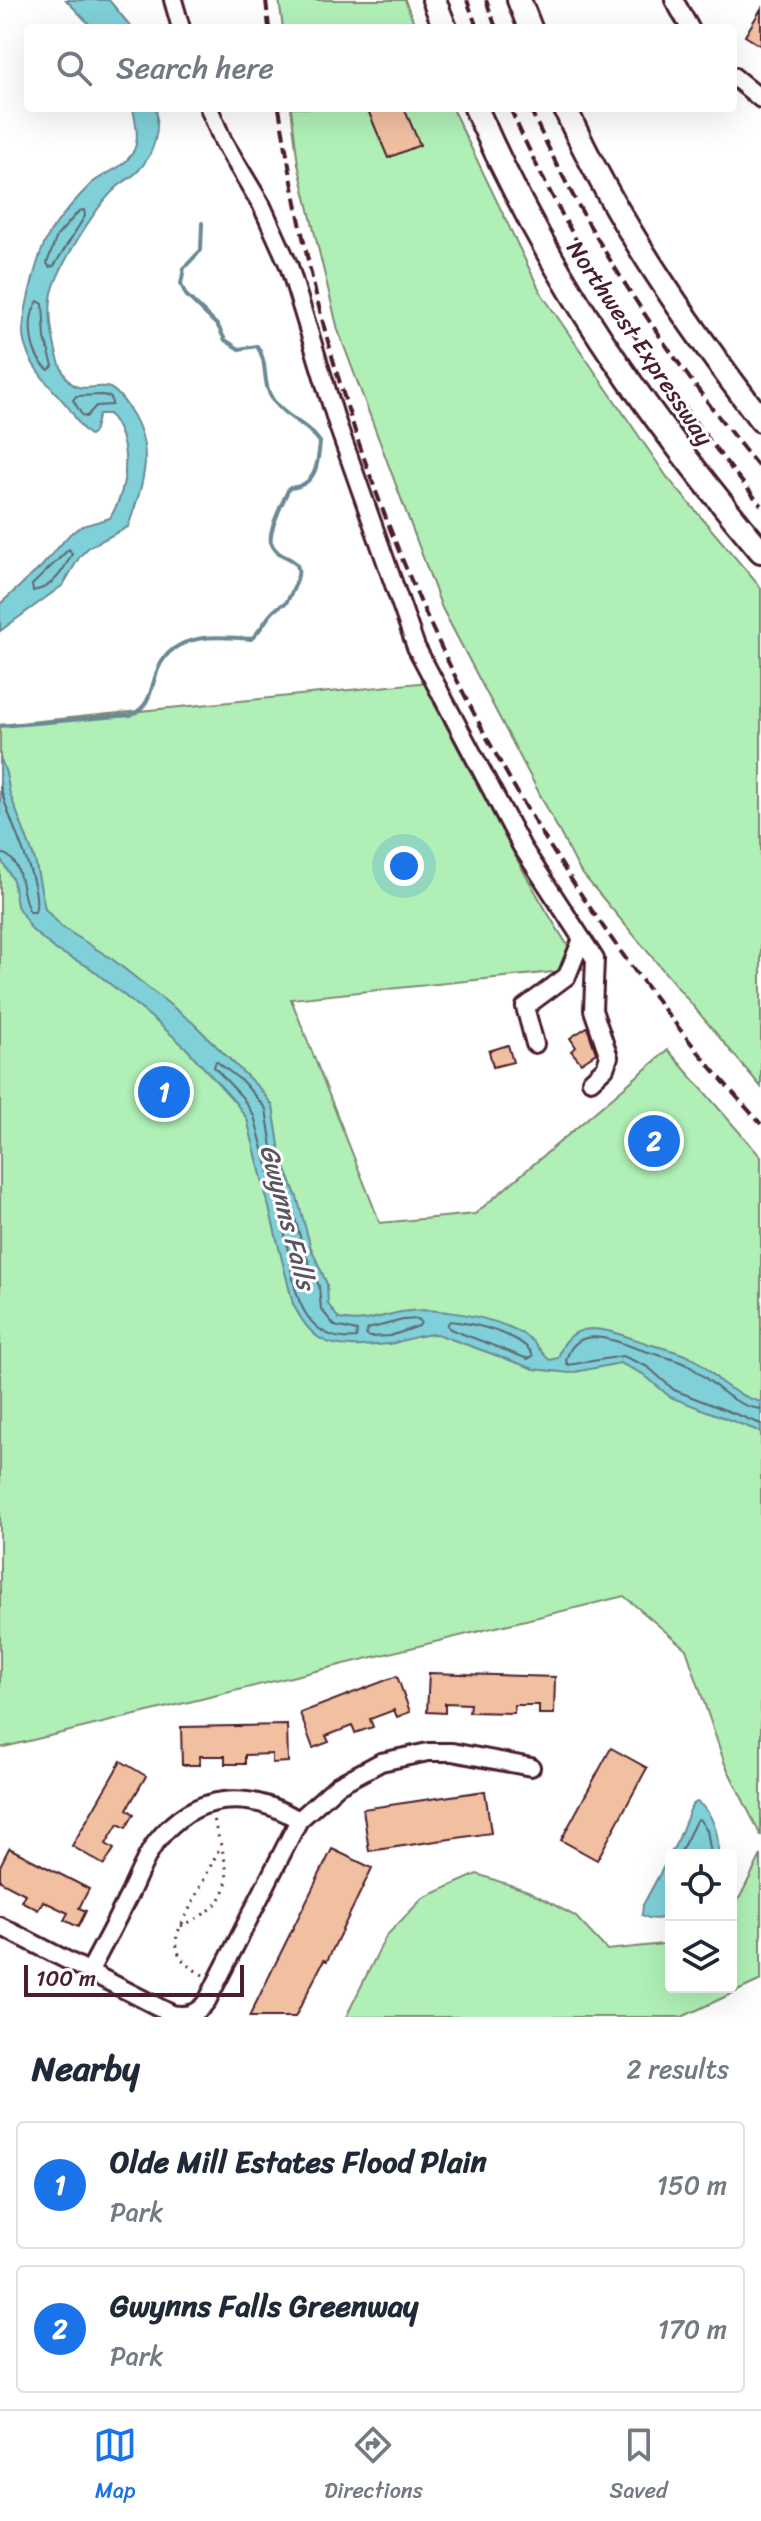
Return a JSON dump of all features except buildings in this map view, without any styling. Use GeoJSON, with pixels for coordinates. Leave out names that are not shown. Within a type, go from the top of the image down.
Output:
{"type":"FeatureCollection","features":[{"type":"Feature","properties":{"kind":"highway"},"geometry":{"type":"LineString","coordinates":[[434,0],[443,24]]}},
{"type":"Feature","properties":{"kind":"highway"},"geometry":{"type":"LineString","coordinates":[[519,0],[528,24]]}},
{"type":"Feature","properties":{"kind":"highway","name":"Northwest Expressway"},"geometry":{"type":"LineString","coordinates":[[478,112],[493,149],[550,259],[601,342],[649,411],[761,551]]}},
{"type":"Feature","properties":{"kind":"highway"},"geometry":{"type":"LineString","coordinates":[[567,112],[593,168],[670,297],[761,420]]}},
{"type":"Feature","properties":{"kind":"street"},"geometry":{"type":"LineString","coordinates":[[173,0],[180,24]]}},
{"type":"Feature","properties":{"kind":"street"},"geometry":{"type":"LineString","coordinates":[[674,0],[688,24]]}},
{"type":"Feature","properties":{"kind":"street"},"geometry":{"type":"LineString","coordinates":[[737,79],[761,99]]}},
{"type":"Feature","properties":{"kind":"street"},"geometry":{"type":"LineString","coordinates":[[211,112],[223,141],[262,206],[289,266],[337,423],[416,647],[522,847],[595,959],[593,1010],[609,1057],[605,1068],[591,1081]]}},
{"type":"Feature","properties":{"kind":"street"},"geometry":{"type":"LineString","coordinates":[[535,1044],[525,1007],[567,976],[582,939]]}},
{"type":"Feature","properties":{"kind":"street"},"geometry":{"type":"LineString","coordinates":[[0,1926],[180,2017],[196,2013],[217,1982],[299,1820],[338,1785],[371,1767],[404,1755],[452,1752],[531,1767]]}},
{"type":"Feature","properties":{"kind":"street"},"geometry":{"type":"LineString","coordinates":[[89,1972],[155,1844],[183,1815],[209,1804],[234,1799],[281,1809],[299,1820]]}},
{"type":"Feature","properties":{"kind":"path"},"geometry":{"type":"LineString","coordinates":[[181,1926],[205,1916],[219,1903],[223,1894],[227,1874],[209,1804]]}},
{"type":"Feature","properties":{"kind":"path"},"geometry":{"type":"LineString","coordinates":[[217,1982],[189,1968],[180,1957],[176,1943],[181,1926],[221,1845]]}},
{"type":"Feature","properties":{"kind":"green space"},"geometry":{"type":"Polygon","coordinates":[[[279,0],[405,0],[414,24],[282,24],[279,0]]]}},
{"type":"Feature","properties":{"kind":"green space"},"geometry":{"type":"Polygon","coordinates":[[[292,112],[454,112],[541,293],[667,477],[761,588],[761,1087],[580,871],[442,608],[338,330],[298,164],[292,112]]]}},
{"type":"Feature","properties":{"kind":"green space"},"geometry":{"type":"Polygon","coordinates":[[[429,682],[439,703],[434,704],[543,904],[583,969],[291,999],[380,1223],[475,1214],[668,1050],[761,1157],[761,1836],[725,1764],[686,1649],[624,1596],[0,1748],[0,725],[429,682]]]}},
{"type":"Feature","properties":{"kind":"green space"},"geometry":{"type":"Polygon","coordinates":[[[761,1855],[761,1980],[737,1991],[737,1899],[761,1855]]]}},
{"type":"Feature","properties":{"kind":"green space"},"geometry":{"type":"Polygon","coordinates":[[[477,1874],[528,1891],[575,1916],[607,1950],[663,1944],[665,1993],[733,1993],[682,2017],[346,2017],[386,1936],[423,1898],[477,1874]]]}},
{"type":"Feature","properties":{"kind":"water"},"geometry":{"type":"Polygon","coordinates":[[[66,0],[109,0],[129,24],[89,24],[66,0]]]}},
{"type":"Feature","properties":{"kind":"water"},"geometry":{"type":"Polygon","coordinates":[[[134,112],[156,112],[152,149],[139,170],[115,189],[87,225],[59,273],[50,308],[57,355],[70,382],[84,388],[110,388],[124,401],[138,425],[145,454],[142,483],[128,527],[89,547],[63,585],[0,631],[0,604],[41,567],[70,534],[83,526],[110,518],[121,493],[124,451],[116,425],[109,414],[99,414],[94,432],[90,435],[83,429],[37,370],[27,352],[23,332],[31,285],[51,231],[91,184],[131,156],[137,140],[134,112]]]}},
{"type":"Feature","properties":{"kind":"water","name":"Gwynns Falls"},"geometry":{"type":"Polygon","coordinates":[[[0,757],[10,794],[35,860],[45,909],[62,927],[112,959],[192,1022],[260,1089],[273,1106],[281,1158],[297,1197],[311,1248],[327,1284],[328,1304],[339,1319],[363,1320],[415,1311],[467,1315],[517,1331],[532,1340],[550,1360],[558,1358],[564,1343],[573,1334],[583,1330],[608,1331],[688,1356],[731,1389],[761,1402],[761,1432],[670,1397],[643,1374],[620,1363],[570,1373],[534,1369],[437,1334],[390,1344],[349,1346],[328,1343],[313,1333],[293,1304],[247,1119],[185,1047],[89,967],[56,950],[32,930],[17,906],[13,880],[0,858],[0,757]]]}},
{"type":"Feature","properties":{"kind":"water"},"geometry":{"type":"Polygon","coordinates":[[[697,1802],[707,1812],[714,1826],[718,1849],[673,1849],[692,1805],[697,1802]]]}},
{"type":"Feature","properties":{"kind":"water"},"geometry":{"type":"Polygon","coordinates":[[[665,1864],[665,1918],[656,1919],[642,1915],[643,1905],[665,1864]]]}},
{"type":"Feature","properties":{"kind":"waterway"},"geometry":{"type":"LineString","coordinates":[[0,726],[131,715],[147,700],[159,667],[176,647],[212,637],[251,639],[275,610],[286,603],[295,586],[297,566],[275,550],[271,542],[272,530],[289,488],[305,483],[314,473],[320,442],[273,400],[257,346],[239,349],[225,340],[218,326],[186,295],[181,284],[184,268],[201,250],[202,223]]}},
{"type":"Feature","properties":{"kind":"railway"},"geometry":{"type":"LineString","coordinates":[[266,0],[269,24]]}},
{"type":"Feature","properties":{"kind":"railway"},"geometry":{"type":"LineString","coordinates":[[467,0],[476,24]]}},
{"type":"Feature","properties":{"kind":"railway"},"geometry":{"type":"LineString","coordinates":[[486,0],[495,24]]}},
{"type":"Feature","properties":{"kind":"railway"},"geometry":{"type":"LineString","coordinates":[[280,112],[304,241],[337,373],[370,476],[410,578],[455,677],[506,773],[563,866],[624,956],[690,1042],[761,1124]]}},
{"type":"Feature","properties":{"kind":"railway"},"geometry":{"type":"LineString","coordinates":[[512,112],[562,214],[622,316],[688,413],[761,505]]}},
{"type":"Feature","properties":{"kind":"railway"},"geometry":{"type":"LineString","coordinates":[[532,112],[578,204],[633,296],[695,385],[761,470]]}},
{"type":"Feature","properties":{"kind":"place","name":"Olde Mill Estates Flood Plain"},"geometry":{"type":"Point","coordinates":[164,1092]}},
{"type":"Feature","properties":{"kind":"place","name":"Gwynns Falls Greenway"},"geometry":{"type":"Point","coordinates":[654,1141]}}]}
